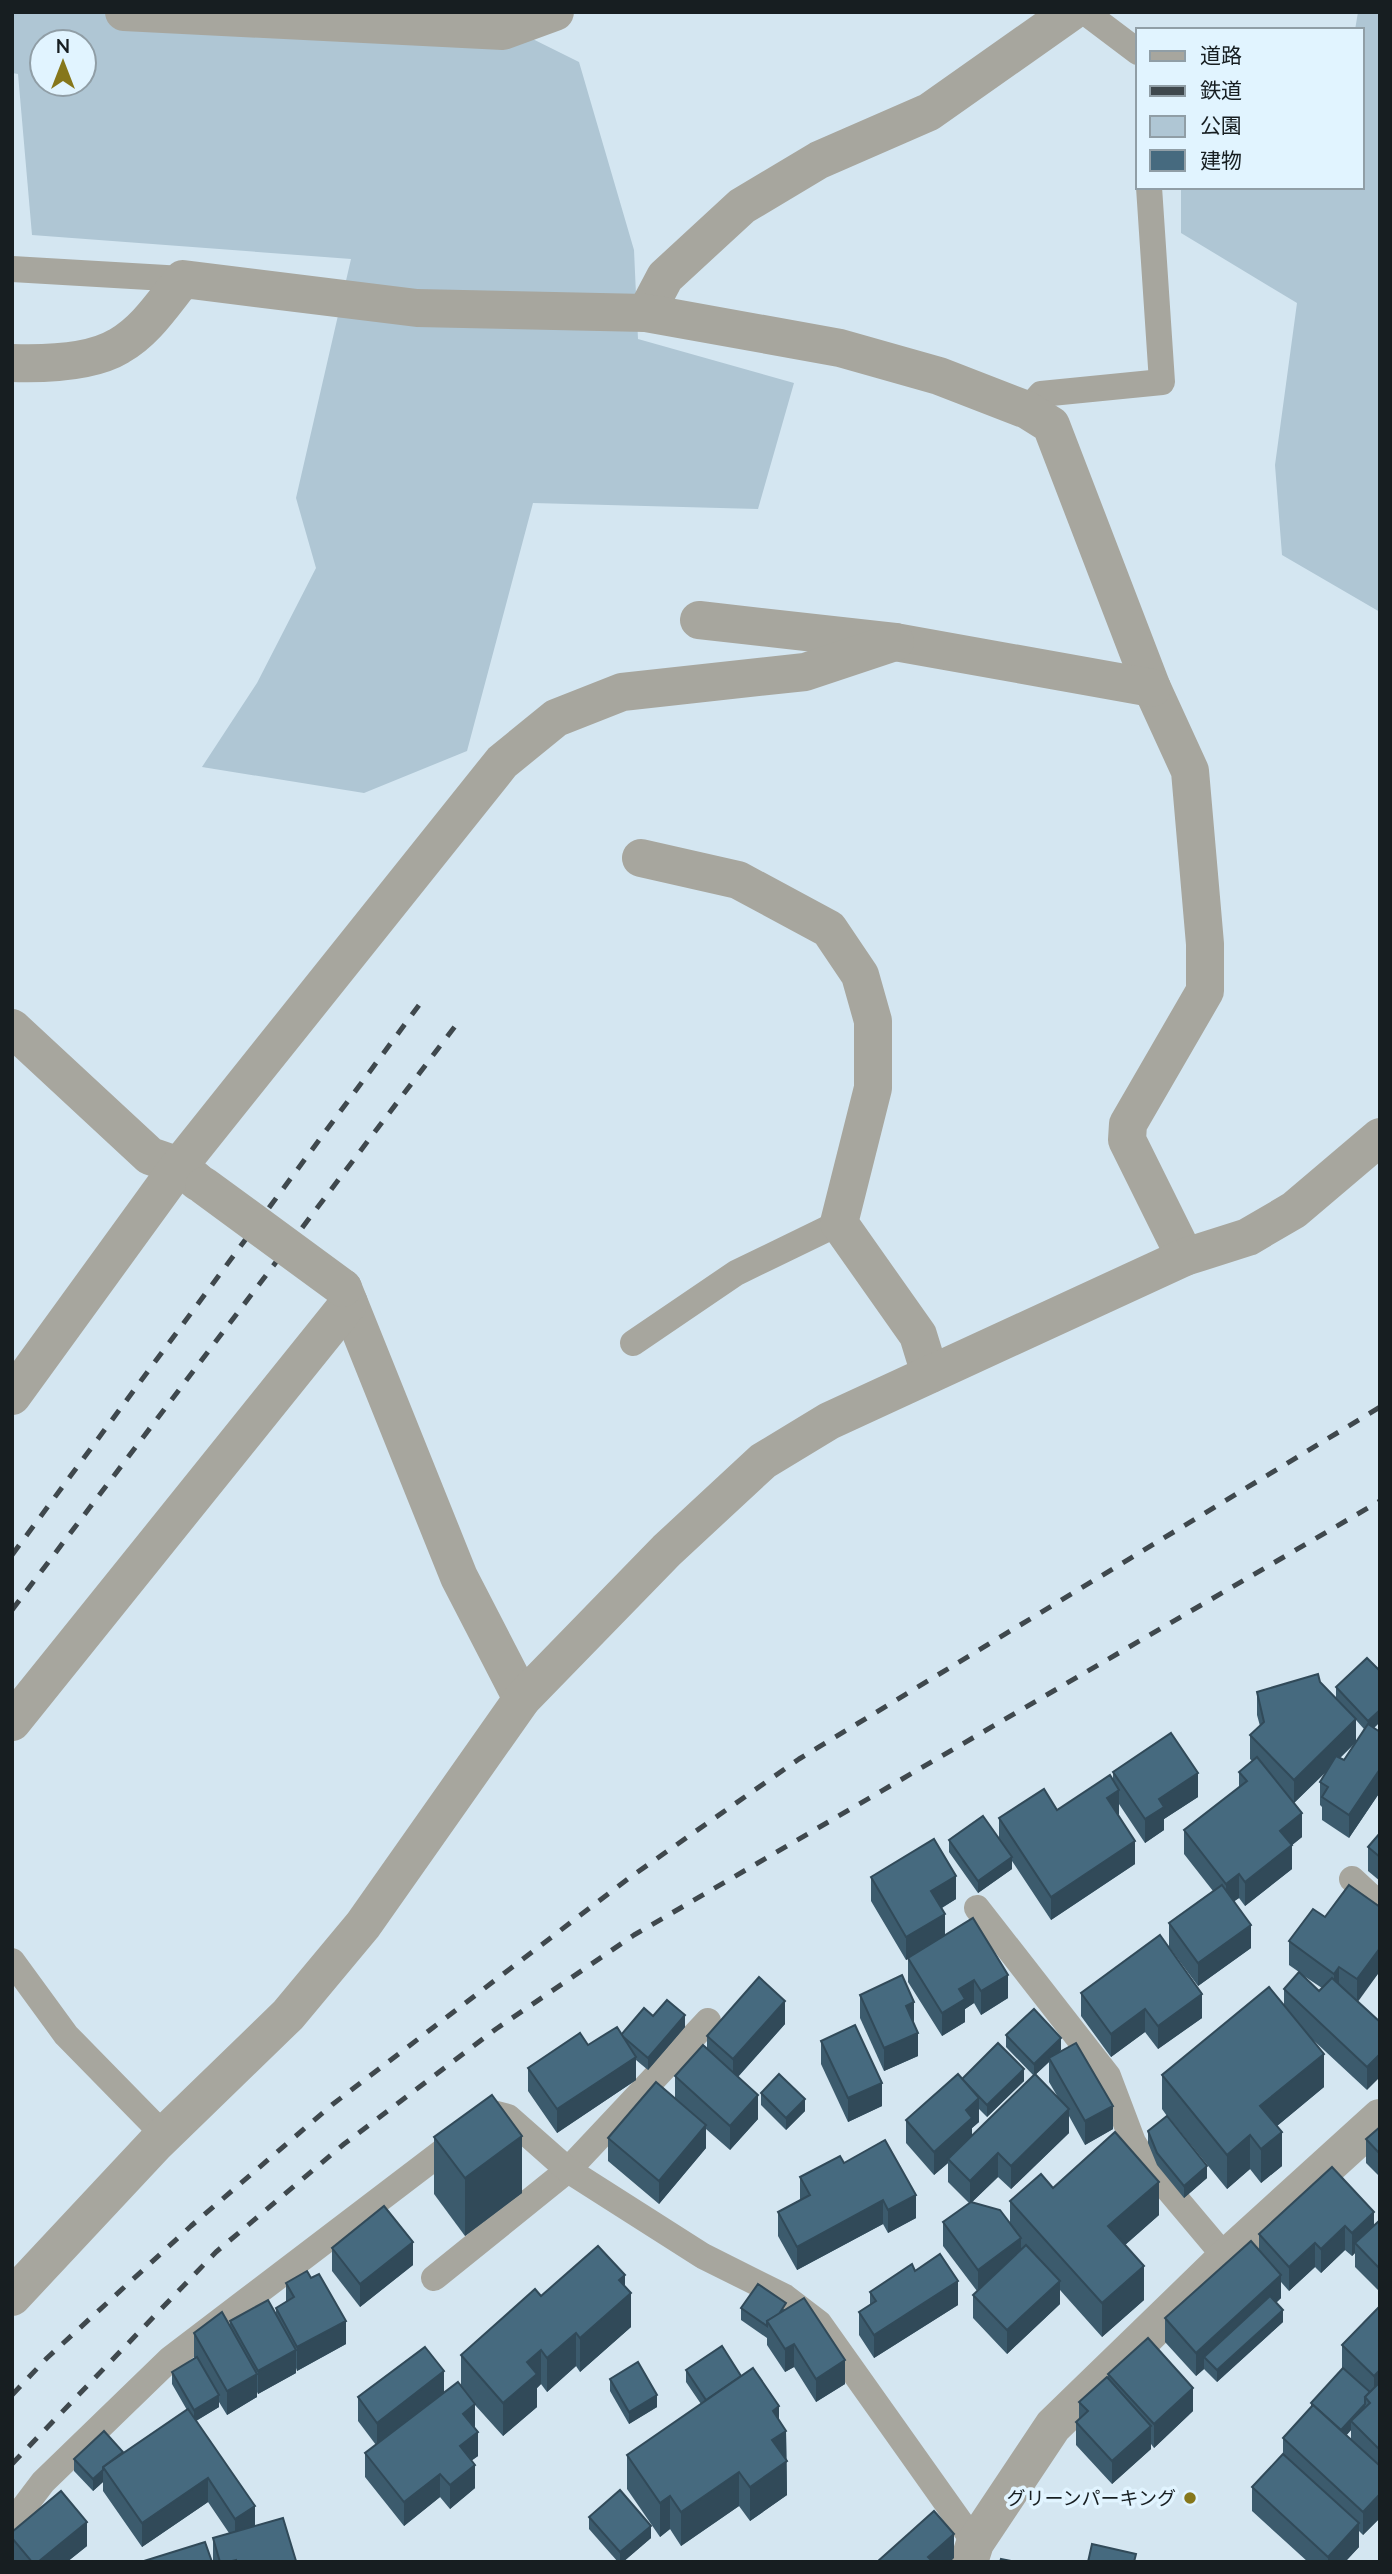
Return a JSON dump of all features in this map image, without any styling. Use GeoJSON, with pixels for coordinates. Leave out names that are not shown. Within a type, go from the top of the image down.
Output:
{"type":"FeatureCollection","features":[{"type":"Feature","properties":{"kind":"street"},"geometry":{"type":"LineString","coordinates":[[124,12],[503,31],[555,12]]}},
{"type":"Feature","properties":{"kind":"street"},"geometry":{"type":"LineString","coordinates":[[646,313],[665,276],[742,206],[819,160],[929,112],[1071,12]]}},
{"type":"Feature","properties":{"kind":"street"},"geometry":{"type":"LineString","coordinates":[[12,363],[58,364],[118,347],[148,322],[183,279],[417,309],[646,313],[840,348],[939,376],[1027,410],[1051,425],[1152,688],[1190,771],[1205,944],[1205,991],[1128,1124],[1127,1140],[1185,1257]]}},
{"type":"Feature","properties":{"kind":"street"},"geometry":{"type":"LineString","coordinates":[[699,620],[895,642],[1152,688]]}},
{"type":"Feature","properties":{"kind":"street"},"geometry":{"type":"LineString","coordinates":[[12,1396],[191,1176],[502,762],[556,718],[622,692],[805,672],[895,642]]}},
{"type":"Feature","properties":{"kind":"street"},"geometry":{"type":"LineString","coordinates":[[641,858],[737,880],[829,929],[860,975],[873,1021],[873,1088],[839,1223],[918,1335],[930,1374]]}},
{"type":"Feature","properties":{"kind":"street"},"geometry":{"type":"LineString","coordinates":[[12,1028],[150,1156],[191,1176],[346,1295],[459,1577],[522,1699]]}},
{"type":"Feature","properties":{"kind":"street"},"geometry":{"type":"LineString","coordinates":[[12,2297],[164,2135],[288,2015],[363,1925],[522,1699],[667,1549],[763,1461],[829,1421],[930,1374],[1185,1257],[1248,1237],[1294,1210],[1380,1137]]}},
{"type":"Feature","properties":{"kind":"street"},"geometry":{"type":"LineString","coordinates":[[12,1722],[346,1295]]}},
{"type":"Feature","properties":{"kind":"street"},"geometry":{"type":"LineString","coordinates":[[972,2552],[1053,2426],[1226,2258],[1380,2118]]}},
{"type":"Feature","properties":{"kind":"lane"},"geometry":{"type":"LineString","coordinates":[[1085,12],[1136,50]]}},
{"type":"Feature","properties":{"kind":"lane"},"geometry":{"type":"LineString","coordinates":[[1027,410],[1041,394],[1162,382],[1149,189]]}},
{"type":"Feature","properties":{"kind":"lane"},"geometry":{"type":"LineString","coordinates":[[12,269],[183,279]]}},
{"type":"Feature","properties":{"kind":"lane"},"geometry":{"type":"LineString","coordinates":[[633,1343],[736,1273],[839,1223]]}},
{"type":"Feature","properties":{"kind":"lane"},"geometry":{"type":"LineString","coordinates":[[1352,1879],[1380,1905]]}},
{"type":"Feature","properties":{"kind":"lane"},"geometry":{"type":"LineString","coordinates":[[977,1908],[1108,2076],[1133,2142],[1146,2163],[1226,2258]]}},
{"type":"Feature","properties":{"kind":"lane"},"geometry":{"type":"LineString","coordinates":[[12,1961],[66,2035],[164,2135]]}},
{"type":"Feature","properties":{"kind":"lane"},"geometry":{"type":"LineString","coordinates":[[434,2278],[568,2170],[708,2021]]}},
{"type":"Feature","properties":{"kind":"lane"},"geometry":{"type":"LineString","coordinates":[[12,2523],[43,2482],[170,2359],[493,2113],[508,2117],[568,2170],[703,2256],[785,2297],[819,2323],[837,2345],[972,2552]]}},
{"type":"Feature","properties":{"kind":"green space"},"geometry":{"type":"Polygon","coordinates":[[[12,12],[478,12],[579,62],[634,250],[638,339],[794,383],[758,509],[533,503],[467,751],[364,793],[202,767],[257,683],[316,568],[296,498],[351,259],[32,235],[18,74],[12,73],[12,12]]]}},
{"type":"Feature","properties":{"kind":"green space"},"geometry":{"type":"Polygon","coordinates":[[[1358,12],[1380,12],[1380,612],[1282,555],[1275,465],[1297,303],[1181,233],[1181,189],[1364,189],[1364,28],[1355,28],[1358,12]]]}},
{"type":"Feature","properties":{"kind":"building"},"geometry":{"type":"Polygon","coordinates":[[[1367,1658],[1380,1671],[1380,1710],[1368,1721],[1336,1687],[1367,1658]]]}},
{"type":"Feature","properties":{"kind":"building"},"geometry":{"type":"Polygon","coordinates":[[[1318,1674],[1320,1682],[1356,1719],[1294,1780],[1250,1735],[1264,1722],[1257,1692],[1318,1674]]]}},
{"type":"Feature","properties":{"kind":"building"},"geometry":{"type":"Polygon","coordinates":[[[1368,1724],[1380,1732],[1380,1769],[1349,1815],[1322,1797],[1328,1787],[1320,1782],[1336,1756],[1344,1760],[1368,1724]]]}},
{"type":"Feature","properties":{"kind":"building"},"geometry":{"type":"Polygon","coordinates":[[[1171,1733],[1198,1773],[1159,1799],[1164,1807],[1145,1819],[1113,1772],[1171,1733]]]}},
{"type":"Feature","properties":{"kind":"building"},"geometry":{"type":"Polygon","coordinates":[[[1257,1757],[1302,1813],[1280,1831],[1292,1845],[1245,1882],[1239,1874],[1226,1884],[1184,1830],[1247,1781],[1239,1772],[1257,1757]]]}},
{"type":"Feature","properties":{"kind":"building"},"geometry":{"type":"Polygon","coordinates":[[[1110,1775],[1119,1790],[1107,1798],[1135,1841],[1051,1897],[999,1818],[1044,1789],[1057,1810],[1110,1775]]]}},
{"type":"Feature","properties":{"kind":"building"},"geometry":{"type":"Polygon","coordinates":[[[983,1816],[1012,1857],[978,1881],[949,1840],[983,1816]]]}},
{"type":"Feature","properties":{"kind":"building"},"geometry":{"type":"Polygon","coordinates":[[[1380,1833],[1380,1857],[1368,1847],[1380,1833]]]}},
{"type":"Feature","properties":{"kind":"building"},"geometry":{"type":"Polygon","coordinates":[[[934,1839],[956,1876],[931,1891],[945,1914],[906,1937],[871,1877],[934,1839]]]}},
{"type":"Feature","properties":{"kind":"building"},"geometry":{"type":"Polygon","coordinates":[[[1222,1885],[1251,1925],[1198,1963],[1169,1923],[1222,1885]]]}},
{"type":"Feature","properties":{"kind":"building"},"geometry":{"type":"Polygon","coordinates":[[[1349,1885],[1380,1907],[1380,1948],[1357,1979],[1339,1967],[1334,1974],[1289,1941],[1313,1909],[1325,1917],[1349,1885]]]}},
{"type":"Feature","properties":{"kind":"building"},"geometry":{"type":"Polygon","coordinates":[[[973,1918],[1008,1975],[981,1991],[974,1980],[959,1989],[965,1999],[942,2013],[908,1958],[973,1918]]]}},
{"type":"Feature","properties":{"kind":"building"},"geometry":{"type":"Polygon","coordinates":[[[1160,1935],[1202,1994],[1158,2026],[1145,2009],[1111,2034],[1081,1993],[1160,1935]]]}},
{"type":"Feature","properties":{"kind":"building"},"geometry":{"type":"Polygon","coordinates":[[[1299,1972],[1319,1991],[1332,1978],[1380,2022],[1380,2054],[1367,2067],[1284,1989],[1299,1972]]]}},
{"type":"Feature","properties":{"kind":"building"},"geometry":{"type":"Polygon","coordinates":[[[902,1975],[914,2002],[906,2006],[918,2033],[884,2048],[860,1995],[902,1975]]]}},
{"type":"Feature","properties":{"kind":"building"},"geometry":{"type":"Polygon","coordinates":[[[759,1977],[785,2001],[733,2059],[707,2036],[759,1977]]]}},
{"type":"Feature","properties":{"kind":"building"},"geometry":{"type":"Polygon","coordinates":[[[1269,1987],[1324,2054],[1260,2106],[1282,2132],[1261,2149],[1250,2135],[1227,2155],[1162,2075],[1269,1987]]]}},
{"type":"Feature","properties":{"kind":"building"},"geometry":{"type":"Polygon","coordinates":[[[667,2000],[685,2015],[648,2058],[621,2035],[644,2008],[653,2016],[667,2000]]]}},
{"type":"Feature","properties":{"kind":"building"},"geometry":{"type":"Polygon","coordinates":[[[1034,2009],[1061,2038],[1034,2064],[1006,2035],[1034,2009]]]}},
{"type":"Feature","properties":{"kind":"building"},"geometry":{"type":"Polygon","coordinates":[[[855,2025],[882,2083],[848,2098],[821,2041],[855,2025]]]}},
{"type":"Feature","properties":{"kind":"building"},"geometry":{"type":"Polygon","coordinates":[[[617,2027],[636,2057],[557,2109],[528,2068],[580,2033],[588,2045],[617,2027]]]}},
{"type":"Feature","properties":{"kind":"building"},"geometry":{"type":"Polygon","coordinates":[[[998,2043],[1024,2069],[987,2105],[962,2079],[998,2043]]]}},
{"type":"Feature","properties":{"kind":"building"},"geometry":{"type":"Polygon","coordinates":[[[1076,2043],[1113,2106],[1085,2121],[1049,2058],[1076,2043]]]}},
{"type":"Feature","properties":{"kind":"building"},"geometry":{"type":"Polygon","coordinates":[[[703,2045],[758,2095],[730,2126],[675,2076],[703,2045]]]}},
{"type":"Feature","properties":{"kind":"building"},"geometry":{"type":"Polygon","coordinates":[[[779,2074],[805,2099],[786,2118],[761,2093],[779,2074]]]}},
{"type":"Feature","properties":{"kind":"building"},"geometry":{"type":"Polygon","coordinates":[[[958,2074],[979,2098],[966,2110],[972,2118],[934,2152],[906,2120],[958,2074]]]}},
{"type":"Feature","properties":{"kind":"building"},"geometry":{"type":"Polygon","coordinates":[[[1035,2074],[1069,2109],[1011,2166],[998,2153],[970,2181],[948,2159],[1035,2074]]]}},
{"type":"Feature","properties":{"kind":"building"},"geometry":{"type":"Polygon","coordinates":[[[656,2082],[706,2125],[659,2181],[608,2138],[656,2082]]]}},
{"type":"Feature","properties":{"kind":"building"},"geometry":{"type":"Polygon","coordinates":[[[492,2095],[522,2136],[465,2178],[434,2137],[492,2095]]]}},
{"type":"Feature","properties":{"kind":"building"},"geometry":{"type":"Polygon","coordinates":[[[1167,2116],[1207,2166],[1184,2186],[1157,2153],[1148,2131],[1167,2116]]]}},
{"type":"Feature","properties":{"kind":"building"},"geometry":{"type":"Polygon","coordinates":[[[1380,2127],[1380,2154],[1366,2139],[1380,2127]]]}},
{"type":"Feature","properties":{"kind":"building"},"geometry":{"type":"Polygon","coordinates":[[[1115,2132],[1159,2182],[1108,2226],[1144,2266],[1102,2303],[1010,2201],[1041,2174],[1053,2188],[1115,2132]]]}},
{"type":"Feature","properties":{"kind":"building"},"geometry":{"type":"Polygon","coordinates":[[[885,2140],[916,2195],[888,2210],[883,2200],[797,2247],[778,2212],[810,2195],[800,2177],[840,2156],[844,2163],[885,2140]]]}},
{"type":"Feature","properties":{"kind":"building"},"geometry":{"type":"Polygon","coordinates":[[[1332,2167],[1374,2212],[1352,2233],[1345,2226],[1321,2249],[1315,2243],[1289,2267],[1259,2234],[1332,2167]]]}},
{"type":"Feature","properties":{"kind":"building"},"geometry":{"type":"Polygon","coordinates":[[[971,2202],[1000,2210],[1021,2238],[978,2270],[943,2222],[971,2202]]]}},
{"type":"Feature","properties":{"kind":"building"},"geometry":{"type":"Polygon","coordinates":[[[384,2206],[413,2242],[360,2284],[332,2248],[384,2206]]]}},
{"type":"Feature","properties":{"kind":"building"},"geometry":{"type":"Polygon","coordinates":[[[1380,2220],[1380,2269],[1355,2243],[1380,2220]]]}},
{"type":"Feature","properties":{"kind":"building"},"geometry":{"type":"Polygon","coordinates":[[[1251,2241],[1281,2275],[1196,2353],[1165,2318],[1251,2241]]]}},
{"type":"Feature","properties":{"kind":"building"},"geometry":{"type":"Polygon","coordinates":[[[1026,2245],[1060,2281],[1007,2330],[973,2295],[1026,2245]]]}},
{"type":"Feature","properties":{"kind":"building"},"geometry":{"type":"Polygon","coordinates":[[[598,2246],[625,2275],[619,2280],[631,2293],[580,2338],[576,2333],[547,2358],[541,2350],[527,2362],[537,2374],[503,2403],[461,2355],[535,2289],[541,2296],[598,2246]]]}},
{"type":"Feature","properties":{"kind":"building"},"geometry":{"type":"Polygon","coordinates":[[[940,2254],[958,2281],[874,2335],[859,2312],[876,2301],[870,2292],[912,2264],[915,2271],[940,2254]]]}},
{"type":"Feature","properties":{"kind":"building"},"geometry":{"type":"Polygon","coordinates":[[[307,2271],[311,2278],[319,2274],[346,2321],[297,2347],[276,2308],[294,2297],[286,2283],[307,2271]]]}},
{"type":"Feature","properties":{"kind":"building"},"geometry":{"type":"Polygon","coordinates":[[[758,2284],[786,2303],[779,2314],[767,2321],[767,2326],[741,2308],[758,2284]]]}},
{"type":"Feature","properties":{"kind":"building"},"geometry":{"type":"Polygon","coordinates":[[[1270,2296],[1283,2310],[1217,2370],[1204,2357],[1270,2296]]]}},
{"type":"Feature","properties":{"kind":"building"},"geometry":{"type":"Polygon","coordinates":[[[804,2298],[845,2360],[816,2379],[794,2344],[785,2349],[767,2321],[804,2298]]]}},
{"type":"Feature","properties":{"kind":"building"},"geometry":{"type":"Polygon","coordinates":[[[268,2300],[296,2350],[258,2371],[230,2321],[268,2300]]]}},
{"type":"Feature","properties":{"kind":"building"},"geometry":{"type":"Polygon","coordinates":[[[1380,2306],[1380,2370],[1374,2376],[1342,2345],[1380,2306]]]}},
{"type":"Feature","properties":{"kind":"building"},"geometry":{"type":"Polygon","coordinates":[[[222,2312],[257,2374],[227,2391],[194,2333],[222,2312]]]}},
{"type":"Feature","properties":{"kind":"building"},"geometry":{"type":"Polygon","coordinates":[[[1148,2338],[1193,2388],[1154,2424],[1108,2374],[1148,2338]]]}},
{"type":"Feature","properties":{"kind":"building"},"geometry":{"type":"Polygon","coordinates":[[[722,2346],[741,2376],[706,2400],[686,2370],[722,2346]]]}},
{"type":"Feature","properties":{"kind":"building"},"geometry":{"type":"Polygon","coordinates":[[[425,2347],[444,2371],[377,2423],[358,2397],[425,2347]]]}},
{"type":"Feature","properties":{"kind":"building"},"geometry":{"type":"Polygon","coordinates":[[[197,2357],[219,2395],[194,2410],[172,2372],[197,2357]]]}},
{"type":"Feature","properties":{"kind":"building"},"geometry":{"type":"Polygon","coordinates":[[[638,2362],[657,2395],[629,2412],[610,2379],[638,2362]]]}},
{"type":"Feature","properties":{"kind":"building"},"geometry":{"type":"Polygon","coordinates":[[[753,2368],[779,2406],[773,2411],[786,2431],[772,2440],[787,2461],[750,2487],[739,2472],[681,2512],[670,2496],[660,2503],[627,2455],[753,2368]]]}},
{"type":"Feature","properties":{"kind":"building"},"geometry":{"type":"Polygon","coordinates":[[[1343,2368],[1370,2392],[1365,2397],[1365,2404],[1341,2430],[1311,2403],[1343,2368]]]}},
{"type":"Feature","properties":{"kind":"building"},"geometry":{"type":"Polygon","coordinates":[[[1107,2377],[1151,2426],[1112,2461],[1076,2422],[1088,2411],[1079,2402],[1107,2377]]]}},
{"type":"Feature","properties":{"kind":"building"},"geometry":{"type":"Polygon","coordinates":[[[458,2382],[475,2404],[463,2414],[478,2432],[460,2446],[475,2465],[450,2485],[440,2474],[404,2502],[365,2453],[458,2382]]]}},
{"type":"Feature","properties":{"kind":"building"},"geometry":{"type":"Polygon","coordinates":[[[1380,2382],[1380,2450],[1351,2421],[1370,2403],[1365,2397],[1380,2382]]]}},
{"type":"Feature","properties":{"kind":"building"},"geometry":{"type":"Polygon","coordinates":[[[1313,2405],[1380,2466],[1380,2494],[1363,2512],[1283,2438],[1313,2405]]]}},
{"type":"Feature","properties":{"kind":"building"},"geometry":{"type":"Polygon","coordinates":[[[188,2409],[255,2506],[235,2519],[208,2478],[142,2523],[103,2467],[188,2409]]]}},
{"type":"Feature","properties":{"kind":"building"},"geometry":{"type":"Polygon","coordinates":[[[104,2431],[123,2452],[103,2467],[93,2479],[74,2459],[104,2431]]]}},
{"type":"Feature","properties":{"kind":"building"},"geometry":{"type":"Polygon","coordinates":[[[1283,2454],[1359,2523],[1328,2557],[1252,2487],[1283,2454]]]}},
{"type":"Feature","properties":{"kind":"building"},"geometry":{"type":"Polygon","coordinates":[[[620,2490],[651,2526],[620,2552],[589,2517],[620,2490]]]}},
{"type":"Feature","properties":{"kind":"building"},"geometry":{"type":"Polygon","coordinates":[[[61,2491],[87,2522],[38,2562],[32,2562],[12,2538],[12,2532],[61,2491]]]}},
{"type":"Feature","properties":{"kind":"building"},"geometry":{"type":"Polygon","coordinates":[[[934,2511],[954,2534],[928,2557],[933,2562],[877,2562],[934,2511]]]}},
{"type":"Feature","properties":{"kind":"building"},"geometry":{"type":"Polygon","coordinates":[[[283,2518],[296,2561],[220,2562],[213,2538],[283,2518]]]}},
{"type":"Feature","properties":{"kind":"building"},"geometry":{"type":"Polygon","coordinates":[[[205,2542],[212,2562],[144,2561],[205,2542]]]}},
{"type":"Feature","properties":{"kind":"building"},"geometry":{"type":"Polygon","coordinates":[[[1092,2544],[1136,2554],[1134,2562],[1088,2562],[1092,2544]]]}},
{"type":"Feature","properties":{"kind":"railway"},"geometry":{"type":"LineString","coordinates":[[12,1555],[425,997]]}},
{"type":"Feature","properties":{"kind":"railway"},"geometry":{"type":"LineString","coordinates":[[12,1610],[459,1021]]}},
{"type":"Feature","properties":{"kind":"railway"},"geometry":{"type":"LineString","coordinates":[[12,2395],[47,2358],[191,2226],[333,2104],[629,1878],[799,1759],[1380,1407]]}},
{"type":"Feature","properties":{"kind":"railway"},"geometry":{"type":"LineString","coordinates":[[12,2464],[216,2252],[344,2144],[496,2029],[634,1935],[1380,1501]]}},
{"type":"Feature","properties":{"kind":"place","name":"グリーンパーキング"},"geometry":{"type":"Point","coordinates":[1190,2498]}}]}
